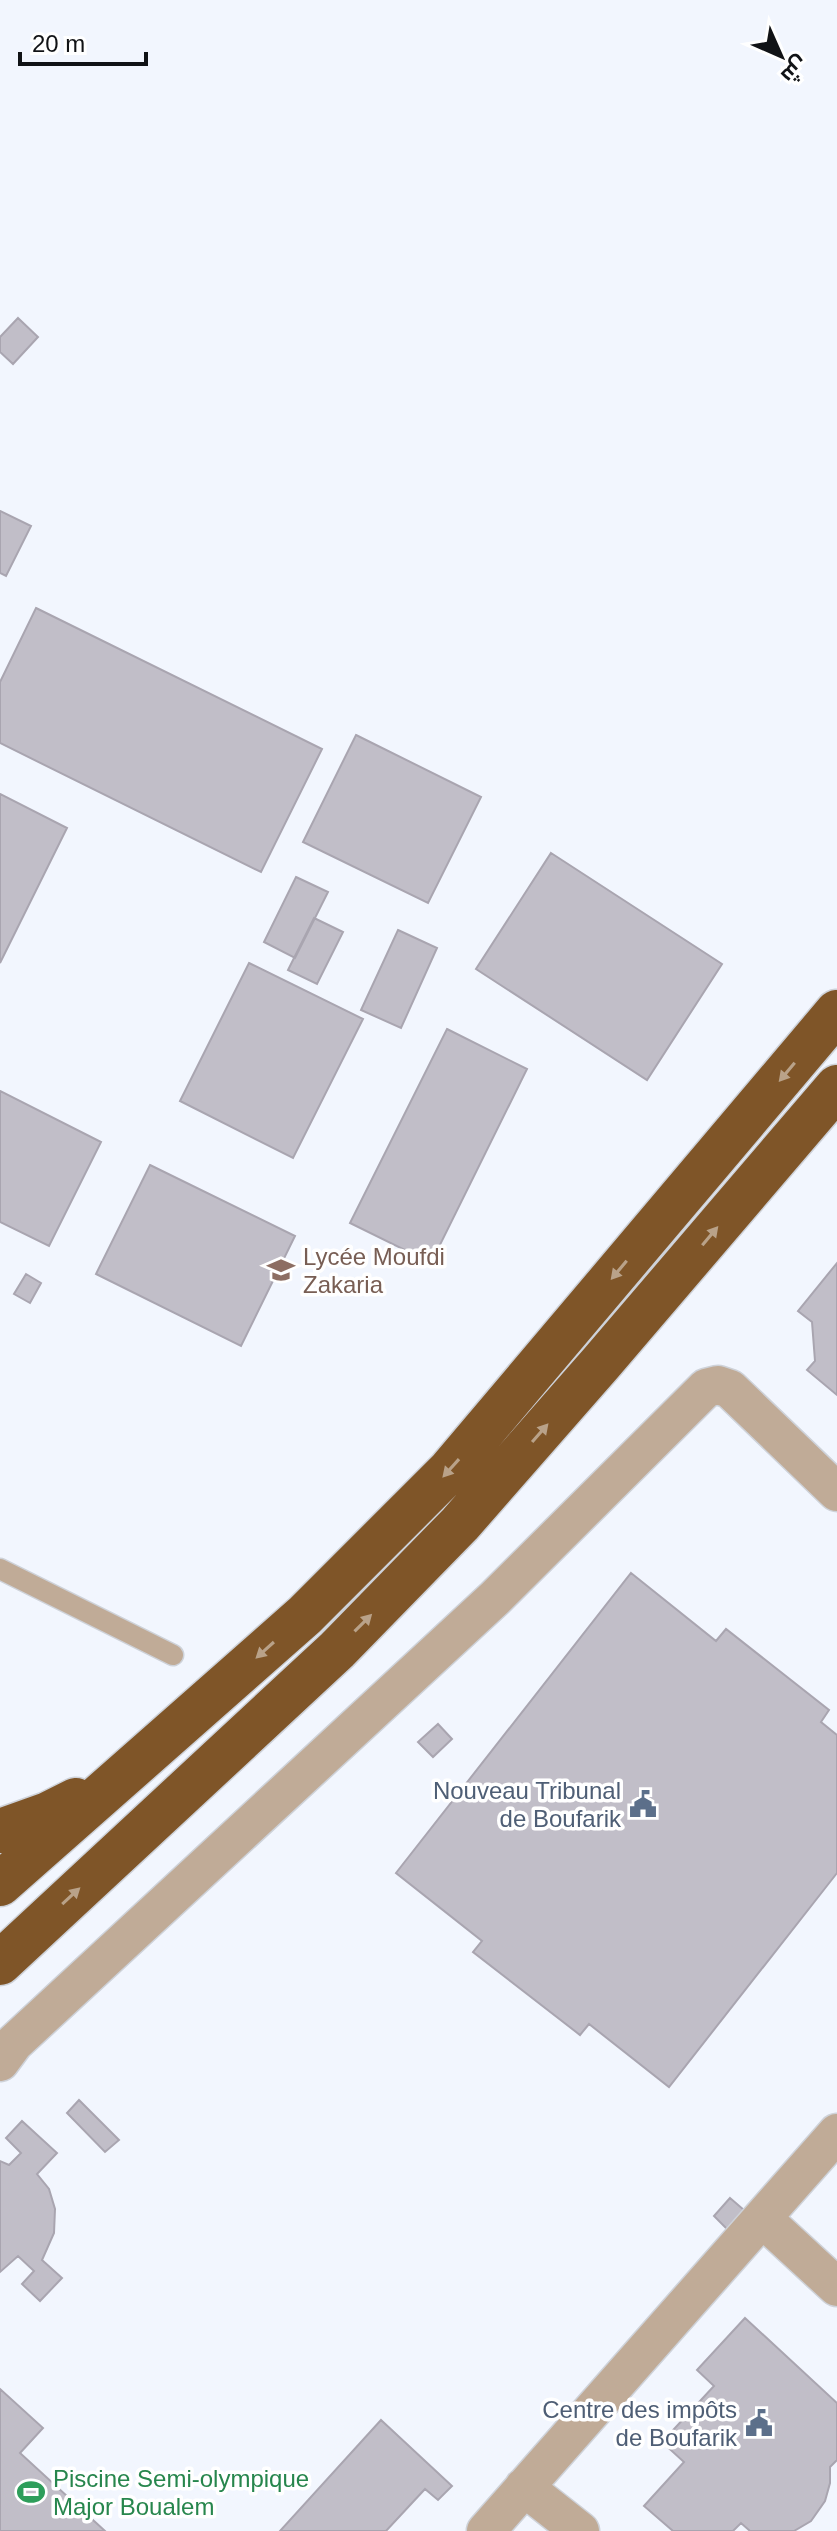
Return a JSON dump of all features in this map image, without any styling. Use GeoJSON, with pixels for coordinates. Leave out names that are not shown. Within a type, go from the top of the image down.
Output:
{"type":"FeatureCollection","features":[{"type":"Feature","properties":{"kind":"highway"},"geometry":{"type":"LineString","coordinates":[[0,1884],[305,1615],[450,1470],[837,1012]]}},
{"type":"Feature","properties":{"kind":"highway"},"geometry":{"type":"LineString","coordinates":[[7,1956],[337,1650],[460,1524],[837,1087]]}},
{"type":"Feature","properties":{"kind":"highway"},"geometry":{"type":"LineString","coordinates":[[0,1831],[48,1814],[121,1778]]}},
{"type":"Feature","properties":{"kind":"street"},"geometry":{"type":"LineString","coordinates":[[0,2062],[26,2032],[495,1598],[706,1388],[718,1385],[730,1389],[837,1492]]}},
{"type":"Feature","properties":{"kind":"street"},"geometry":{"type":"LineString","coordinates":[[486,2531],[837,2133]]}},
{"type":"Feature","properties":{"kind":"street"},"geometry":{"type":"LineString","coordinates":[[762,2218],[837,2287]]}},
{"type":"Feature","properties":{"kind":"street"},"geometry":{"type":"LineString","coordinates":[[524,2487],[580,2531]]}},
{"type":"Feature","properties":{"kind":"lane"},"geometry":{"type":"LineString","coordinates":[[0,1569],[173,1655]]}},
{"type":"Feature","properties":{"kind":"building"},"geometry":{"type":"Polygon","coordinates":[[[18,318],[38,337],[13,364],[0,352],[0,337],[18,318]]]}},
{"type":"Feature","properties":{"kind":"building"},"geometry":{"type":"Polygon","coordinates":[[[0,511],[31,526],[6,576],[0,573],[0,511]]]}},
{"type":"Feature","properties":{"kind":"building"},"geometry":{"type":"Polygon","coordinates":[[[36,608],[322,749],[261,872],[0,743],[0,682],[36,608]]]}},
{"type":"Feature","properties":{"kind":"building"},"geometry":{"type":"Polygon","coordinates":[[[356,735],[481,797],[428,903],[303,842],[356,735]]]}},
{"type":"Feature","properties":{"kind":"building"},"geometry":{"type":"Polygon","coordinates":[[[0,794],[67,828],[0,963],[0,794]]]}},
{"type":"Feature","properties":{"kind":"building"},"geometry":{"type":"Polygon","coordinates":[[[551,853],[722,964],[647,1080],[476,969],[551,853]]]}},
{"type":"Feature","properties":{"kind":"building"},"geometry":{"type":"Polygon","coordinates":[[[296,877],[328,892],[295,958],[264,942],[296,877]]]}},
{"type":"Feature","properties":{"kind":"building"},"geometry":{"type":"Polygon","coordinates":[[[314,918],[343,932],[317,984],[288,970],[314,918]]]}},
{"type":"Feature","properties":{"kind":"building"},"geometry":{"type":"Polygon","coordinates":[[[398,930],[437,948],[401,1028],[361,1010],[398,930]]]}},
{"type":"Feature","properties":{"kind":"building"},"geometry":{"type":"Polygon","coordinates":[[[249,963],[363,1019],[293,1158],[180,1101],[249,963]]]}},
{"type":"Feature","properties":{"kind":"building"},"geometry":{"type":"Polygon","coordinates":[[[447,1029],[527,1069],[431,1263],[350,1223],[447,1029]]]}},
{"type":"Feature","properties":{"kind":"building"},"geometry":{"type":"Polygon","coordinates":[[[0,1091],[101,1142],[49,1246],[0,1222],[0,1091]]]}},
{"type":"Feature","properties":{"kind":"building"},"geometry":{"type":"Polygon","coordinates":[[[150,1165],[295,1236],[241,1346],[96,1274],[150,1165]]]}},
{"type":"Feature","properties":{"kind":"building"},"geometry":{"type":"Polygon","coordinates":[[[837,1263],[837,1395],[807,1370],[815,1361],[812,1322],[798,1311],[837,1263]]]}},
{"type":"Feature","properties":{"kind":"building"},"geometry":{"type":"Polygon","coordinates":[[[26,1274],[41,1283],[30,1303],[14,1294],[26,1274]]]}},
{"type":"Feature","properties":{"kind":"building","name":"Nouveau Tribunal de Boufarik"},"geometry":{"type":"Polygon","coordinates":[[[631,1573],[716,1641],[726,1629],[829,1710],[821,1722],[837,1735],[837,1873],[669,2087],[589,2024],[580,2035],[473,1952],[482,1941],[396,1873],[631,1573]]]}},
{"type":"Feature","properties":{"kind":"building"},"geometry":{"type":"Polygon","coordinates":[[[438,1724],[452,1739],[433,1757],[418,1742],[438,1724]]]}},
{"type":"Feature","properties":{"kind":"building"},"geometry":{"type":"Polygon","coordinates":[[[79,2100],[119,2140],[105,2152],[67,2113],[79,2100]]]}},
{"type":"Feature","properties":{"kind":"building"},"geometry":{"type":"Polygon","coordinates":[[[22,2121],[57,2153],[37,2174],[49,2189],[55,2209],[54,2233],[42,2260],[62,2278],[40,2301],[22,2284],[34,2271],[18,2256],[0,2272],[0,2161],[9,2165],[21,2153],[6,2138],[22,2121]]]}},
{"type":"Feature","properties":{"kind":"building"},"geometry":{"type":"Polygon","coordinates":[[[730,2198],[744,2210],[727,2229],[714,2216],[730,2198]]]}},
{"type":"Feature","properties":{"kind":"building","name":"Centre des impôts de Boufarik"},"geometry":{"type":"Polygon","coordinates":[[[745,2318],[837,2403],[837,2460],[830,2467],[825,2501],[811,2521],[794,2531],[750,2531],[741,2523],[733,2531],[673,2531],[644,2506],[684,2462],[662,2442],[714,2386],[697,2370],[745,2318]]]}},
{"type":"Feature","properties":{"kind":"building","name":"Piscine Semi-olympique Major Boualem"},"geometry":{"type":"Polygon","coordinates":[[[0,2389],[43,2428],[20,2453],[105,2531],[0,2531],[0,2389]]]}},
{"type":"Feature","properties":{"kind":"building"},"geometry":{"type":"Polygon","coordinates":[[[381,2420],[452,2486],[438,2500],[425,2489],[386,2531],[280,2531],[381,2420]]]}},
{"type":"Feature","properties":{"kind":"place","name":"Lycée Moufdi Zakaria"},"geometry":{"type":"Point","coordinates":[281,1270]}},
{"type":"Feature","properties":{"kind":"place","name":"Nouveau Tribunal de Boufarik"},"geometry":{"type":"Point","coordinates":[643,1804]}},
{"type":"Feature","properties":{"kind":"place","name":"Centre des impôts de Boufarik"},"geometry":{"type":"Point","coordinates":[759,2423]}},
{"type":"Feature","properties":{"kind":"place","name":"Piscine Semi-olympique Major Boualem"},"geometry":{"type":"Point","coordinates":[31,2492]}}]}
